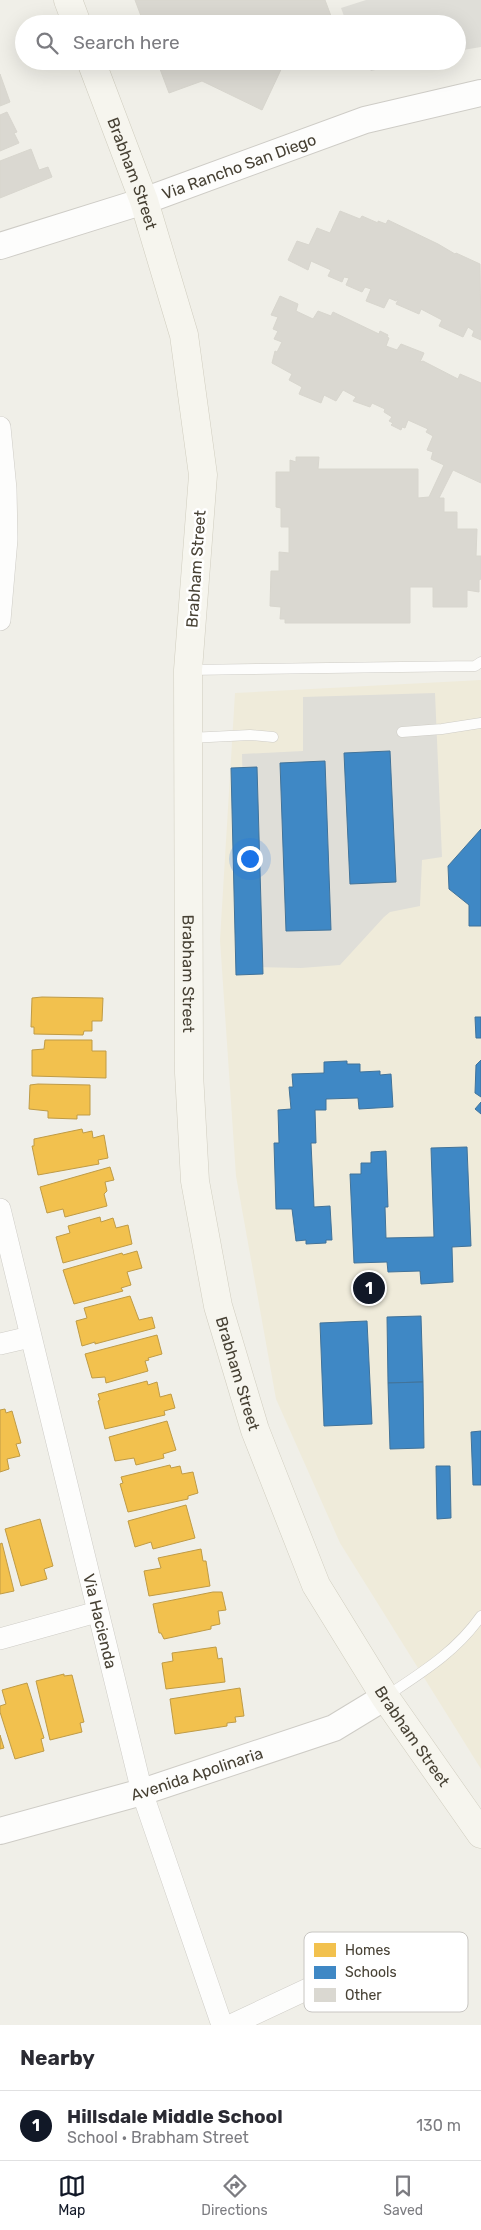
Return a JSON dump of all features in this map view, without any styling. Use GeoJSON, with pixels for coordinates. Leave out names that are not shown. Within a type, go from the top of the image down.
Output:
{"type":"FeatureCollection","features":[{"type":"Feature","properties":{"kind":"main road"},"geometry":{"type":"LineString","coordinates":[[68,0],[74,15]]}},
{"type":"Feature","properties":{"kind":"main road","name":"Brabham Street"},"geometry":{"type":"LineString","coordinates":[[94,70],[144,201],[184,336],[203,475],[188,670],[189,1073],[195,1181],[218,1306],[255,1430],[316,1585],[385,1697],[481,1834]]}},
{"type":"Feature","properties":{"kind":"street","name":"Via Rancho San Diego"},"geometry":{"type":"LineString","coordinates":[[0,246],[144,201],[365,120],[481,93]]}},
{"type":"Feature","properties":{"kind":"street"},"geometry":{"type":"LineString","coordinates":[[0,427],[6,489],[7,539],[0,620]]}},
{"type":"Feature","properties":{"kind":"street","name":"Via Hacienda"},"geometry":{"type":"LineString","coordinates":[[0,1209],[142,1792],[222,2025]]}},
{"type":"Feature","properties":{"kind":"street"},"geometry":{"type":"LineString","coordinates":[[0,1344],[30,1337]]}},
{"type":"Feature","properties":{"kind":"street"},"geometry":{"type":"LineString","coordinates":[[0,1639],[97,1612]]}},
{"type":"Feature","properties":{"kind":"street","name":"Avenida Apolinaria"},"geometry":{"type":"LineString","coordinates":[[0,1831],[142,1792],[334,1728],[385,1697]]}},
{"type":"Feature","properties":{"kind":"street"},"geometry":{"type":"LineString","coordinates":[[231,2025],[304,1991]]}},
{"type":"Feature","properties":{"kind":"lane"},"geometry":{"type":"LineString","coordinates":[[188,670],[475,666],[481,662]]}},
{"type":"Feature","properties":{"kind":"lane"},"geometry":{"type":"LineString","coordinates":[[402,732],[442,729],[481,723]]}},
{"type":"Feature","properties":{"kind":"lane"},"geometry":{"type":"LineString","coordinates":[[188,738],[250,735],[273,736]]}},
{"type":"Feature","properties":{"kind":"lane"},"geometry":{"type":"LineString","coordinates":[[385,1697],[427,1670],[471,1630],[481,1616]]}},
{"type":"Feature","properties":{"kind":"shaded area"},"geometry":{"type":"Polygon","coordinates":[[[366,0],[481,0],[481,47],[466,50],[466,15],[344,15],[341,8],[366,0]]]}},
{"type":"Feature","properties":{"kind":"shaded area"},"geometry":{"type":"Polygon","coordinates":[[[481,680],[481,1769],[340,1543],[276,1399],[236,1176],[220,940],[235,693],[481,680]]]}},
{"type":"Feature","properties":{"kind":"shaded area"},"geometry":{"type":"Polygon","coordinates":[[[435,693],[442,857],[422,860],[420,906],[390,912],[340,965],[301,968],[253,967],[247,958],[242,754],[303,751],[303,697],[435,693]]]}},
{"type":"Feature","properties":{"kind":"building: Homes"},"geometry":{"type":"Polygon","coordinates":[[[32,998],[103,998],[102,1021],[92,1021],[92,1031],[84,1031],[83,1035],[34,1034],[34,1027],[31,1027],[32,998]]]}},
{"type":"Feature","properties":{"kind":"building: Homes"},"geometry":{"type":"Polygon","coordinates":[[[45,1040],[92,1040],[92,1051],[106,1051],[106,1078],[32,1076],[32,1050],[44,1049],[45,1040]]]}},
{"type":"Feature","properties":{"kind":"building: Homes"},"geometry":{"type":"Polygon","coordinates":[[[30,1085],[90,1085],[90,1115],[77,1115],[77,1119],[48,1118],[48,1111],[29,1109],[30,1085]]]}},
{"type":"Feature","properties":{"kind":"building: Homes"},"geometry":{"type":"Polygon","coordinates":[[[82,1129],[83,1133],[92,1131],[93,1138],[104,1135],[108,1158],[98,1160],[99,1164],[38,1175],[32,1146],[34,1146],[34,1139],[82,1129]]]}},
{"type":"Feature","properties":{"kind":"building: Homes"},"geometry":{"type":"Polygon","coordinates":[[[110,1167],[114,1180],[105,1182],[107,1191],[104,1194],[107,1206],[65,1217],[63,1209],[47,1213],[40,1187],[110,1167]]]}},
{"type":"Feature","properties":{"kind":"building: Homes"},"geometry":{"type":"Polygon","coordinates":[[[100,1217],[101,1222],[113,1218],[116,1228],[128,1225],[132,1244],[63,1263],[56,1237],[70,1233],[68,1226],[100,1217]]]}},
{"type":"Feature","properties":{"kind":"building: Homes"},"geometry":{"type":"Polygon","coordinates":[[[137,1251],[142,1268],[127,1272],[131,1285],[121,1288],[123,1291],[74,1304],[63,1270],[122,1253],[123,1255],[137,1251]]]}},
{"type":"Feature","properties":{"kind":"building: Homes"},"geometry":{"type":"Polygon","coordinates":[[[130,1296],[139,1320],[152,1317],[155,1328],[82,1346],[76,1321],[87,1318],[84,1308],[130,1296]]]}},
{"type":"Feature","properties":{"kind":"building: Homes"},"geometry":{"type":"Polygon","coordinates":[[[157,1335],[162,1354],[148,1358],[149,1360],[145,1361],[148,1371],[106,1383],[105,1377],[92,1378],[85,1354],[157,1335]]]}},
{"type":"Feature","properties":{"kind":"building: Homes"},"geometry":{"type":"Polygon","coordinates":[[[147,1381],[148,1385],[157,1382],[160,1397],[171,1394],[175,1408],[164,1411],[165,1415],[105,1429],[98,1394],[147,1381]]]}},
{"type":"Feature","properties":{"kind":"building: Homes"},"geometry":{"type":"Polygon","coordinates":[[[5,1409],[6,1413],[12,1411],[21,1443],[16,1444],[20,1456],[7,1459],[9,1469],[0,1472],[0,1410],[5,1409]]]}},
{"type":"Feature","properties":{"kind":"building: Homes"},"geometry":{"type":"Polygon","coordinates":[[[167,1421],[176,1450],[163,1454],[164,1458],[136,1465],[134,1458],[115,1461],[109,1437],[167,1421]]]}},
{"type":"Feature","properties":{"kind":"building: Homes"},"geometry":{"type":"Polygon","coordinates":[[[170,1465],[171,1468],[180,1466],[182,1474],[193,1472],[198,1493],[188,1496],[188,1499],[128,1512],[120,1484],[123,1483],[121,1477],[170,1465]]]}},
{"type":"Feature","properties":{"kind":"building: Homes"},"geometry":{"type":"Polygon","coordinates":[[[186,1505],[195,1538],[153,1549],[151,1542],[135,1547],[128,1521],[186,1505]]]}},
{"type":"Feature","properties":{"kind":"building: Homes"},"geometry":{"type":"Polygon","coordinates":[[[40,1519],[53,1566],[44,1569],[47,1579],[21,1586],[5,1529],[40,1519]]]}},
{"type":"Feature","properties":{"kind":"building: Homes"},"geometry":{"type":"Polygon","coordinates":[[[2,1543],[14,1591],[0,1594],[0,1544],[2,1543]]]}},
{"type":"Feature","properties":{"kind":"building: Homes"},"geometry":{"type":"Polygon","coordinates":[[[201,1549],[203,1561],[206,1561],[210,1586],[149,1596],[144,1571],[161,1568],[158,1558],[201,1549]]]}},
{"type":"Feature","properties":{"kind":"building: Homes"},"geometry":{"type":"Polygon","coordinates":[[[213,1592],[222,1592],[226,1610],[218,1611],[220,1624],[211,1626],[211,1629],[164,1639],[161,1633],[159,1633],[153,1604],[213,1592]]]}},
{"type":"Feature","properties":{"kind":"building: Homes"},"geometry":{"type":"Polygon","coordinates":[[[216,1647],[218,1659],[222,1658],[225,1682],[166,1689],[162,1663],[173,1661],[172,1653],[216,1647]]]}},
{"type":"Feature","properties":{"kind":"building: Homes"},"geometry":{"type":"Polygon","coordinates":[[[64,1674],[64,1676],[72,1675],[84,1722],[80,1723],[82,1732],[50,1740],[36,1681],[64,1674]]]}},
{"type":"Feature","properties":{"kind":"building: Homes"},"geometry":{"type":"Polygon","coordinates":[[[27,1683],[44,1738],[41,1739],[44,1751],[15,1759],[0,1712],[0,1706],[6,1704],[2,1690],[27,1683]]]}},
{"type":"Feature","properties":{"kind":"building: Homes"},"geometry":{"type":"Polygon","coordinates":[[[240,1688],[244,1716],[235,1717],[236,1722],[227,1723],[227,1726],[175,1734],[170,1699],[240,1688]]]}},
{"type":"Feature","properties":{"kind":"building: Homes"},"geometry":{"type":"Polygon","coordinates":[[[0,1735],[4,1748],[0,1749],[0,1735]]]}},
{"type":"Feature","properties":{"kind":"building: Schools"},"geometry":{"type":"Polygon","coordinates":[[[390,751],[396,882],[350,884],[344,753],[390,751]]]}},
{"type":"Feature","properties":{"kind":"building: Schools"},"geometry":{"type":"Polygon","coordinates":[[[325,761],[331,930],[286,931],[280,763],[325,761]]]}},
{"type":"Feature","properties":{"kind":"building: Schools"},"geometry":{"type":"Polygon","coordinates":[[[257,767],[263,974],[236,975],[231,768],[257,767]]]}},
{"type":"Feature","properties":{"kind":"building: Schools"},"geometry":{"type":"Polygon","coordinates":[[[481,829],[481,926],[469,926],[469,905],[449,889],[448,866],[481,829]]]}},
{"type":"Feature","properties":{"kind":"building: Schools"},"geometry":{"type":"Polygon","coordinates":[[[475,1017],[481,1017],[481,1038],[476,1038],[475,1017]]]}},
{"type":"Feature","properties":{"kind":"building: Schools"},"geometry":{"type":"Polygon","coordinates":[[[481,1060],[481,1097],[475,1093],[476,1065],[481,1060]]]}},
{"type":"Feature","properties":{"kind":"building: Schools"},"geometry":{"type":"Polygon","coordinates":[[[347,1061],[347,1064],[360,1064],[360,1072],[380,1071],[380,1075],[391,1074],[393,1107],[359,1109],[358,1098],[326,1099],[326,1110],[315,1110],[316,1143],[311,1143],[314,1207],[330,1206],[332,1240],[326,1240],[326,1243],[306,1244],[306,1240],[296,1241],[292,1209],[276,1209],[274,1143],[279,1143],[278,1110],[291,1109],[289,1087],[293,1087],[292,1074],[324,1073],[324,1062],[347,1061]]]}},
{"type":"Feature","properties":{"kind":"building: Schools"},"geometry":{"type":"Polygon","coordinates":[[[481,1102],[481,1114],[475,1109],[481,1102]]]}},
{"type":"Feature","properties":{"kind":"building: Schools"},"geometry":{"type":"Polygon","coordinates":[[[467,1147],[471,1246],[452,1247],[453,1282],[421,1284],[420,1271],[388,1272],[387,1262],[354,1263],[350,1174],[361,1174],[361,1163],[371,1163],[371,1152],[386,1151],[388,1207],[385,1207],[386,1238],[434,1237],[431,1148],[467,1147]]]}},
{"type":"Feature","properties":{"kind":"building: Schools"},"geometry":{"type":"Polygon","coordinates":[[[421,1316],[423,1382],[388,1383],[387,1317],[421,1316]]]}},
{"type":"Feature","properties":{"kind":"building: Schools"},"geometry":{"type":"Polygon","coordinates":[[[367,1321],[372,1424],[324,1426],[320,1323],[367,1321]]]}},
{"type":"Feature","properties":{"kind":"building: Schools"},"geometry":{"type":"Polygon","coordinates":[[[423,1382],[424,1448],[390,1449],[388,1383],[423,1382]]]}},
{"type":"Feature","properties":{"kind":"building: Schools"},"geometry":{"type":"Polygon","coordinates":[[[481,1431],[481,1485],[473,1485],[471,1432],[481,1431]]]}},
{"type":"Feature","properties":{"kind":"building: Schools"},"geometry":{"type":"Polygon","coordinates":[[[436,1466],[450,1466],[451,1518],[437,1519],[436,1466]]]}},
{"type":"Feature","properties":{"kind":"building: Other"},"geometry":{"type":"Polygon","coordinates":[[[135,0],[325,0],[331,15],[141,15],[135,0]]]}},
{"type":"Feature","properties":{"kind":"building: Other"},"geometry":{"type":"Polygon","coordinates":[[[160,70],[281,70],[262,110],[202,81],[169,93],[160,70]]]}},
{"type":"Feature","properties":{"kind":"building: Other"},"geometry":{"type":"Polygon","coordinates":[[[0,74],[10,102],[0,106],[0,74]]]}},
{"type":"Feature","properties":{"kind":"building: Other"},"geometry":{"type":"Polygon","coordinates":[[[7,112],[17,132],[14,133],[19,143],[0,151],[0,115],[7,112]]]}},
{"type":"Feature","properties":{"kind":"building: Other"},"geometry":{"type":"Polygon","coordinates":[[[31,149],[39,170],[48,167],[52,177],[0,198],[0,161],[31,149]]]}},
{"type":"Feature","properties":{"kind":"building: Other"},"geometry":{"type":"Polygon","coordinates":[[[340,211],[360,219],[362,216],[378,223],[378,221],[386,224],[388,220],[455,254],[480,264],[481,340],[472,336],[474,331],[468,327],[463,337],[439,326],[442,320],[421,309],[419,314],[396,304],[397,299],[396,301],[389,298],[384,308],[366,301],[371,289],[365,287],[362,292],[346,285],[349,278],[344,277],[342,282],[328,276],[331,270],[311,261],[308,270],[288,260],[297,241],[309,245],[317,228],[330,233],[340,211]]]}},
{"type":"Feature","properties":{"kind":"building: Other"},"geometry":{"type":"Polygon","coordinates":[[[280,296],[298,304],[296,311],[313,319],[318,311],[331,316],[333,312],[379,334],[380,331],[388,335],[387,337],[389,338],[386,346],[397,350],[401,344],[424,353],[420,362],[423,361],[458,379],[460,374],[481,383],[481,483],[453,470],[439,498],[444,498],[444,512],[457,512],[457,529],[477,529],[476,556],[481,556],[481,579],[479,580],[479,592],[467,590],[467,607],[433,607],[433,587],[410,587],[410,623],[285,623],[285,619],[280,619],[281,607],[270,606],[271,571],[279,571],[279,552],[289,553],[289,527],[281,527],[281,508],[276,507],[276,472],[290,472],[290,460],[296,462],[296,457],[319,457],[318,469],[418,469],[418,498],[429,497],[444,465],[431,459],[433,452],[427,450],[433,436],[426,432],[428,429],[408,420],[405,428],[402,427],[401,430],[391,425],[393,423],[389,421],[392,417],[384,412],[385,409],[372,403],[370,407],[353,401],[356,397],[343,390],[336,401],[324,395],[321,403],[299,394],[302,387],[289,380],[292,374],[272,363],[275,351],[277,352],[282,342],[274,339],[278,331],[273,329],[278,317],[271,315],[280,296]]]}},
{"type":"Feature","properties":{"kind":"place","name":"Hillsdale Middle School"},"geometry":{"type":"Point","coordinates":[369,1288]}}]}
